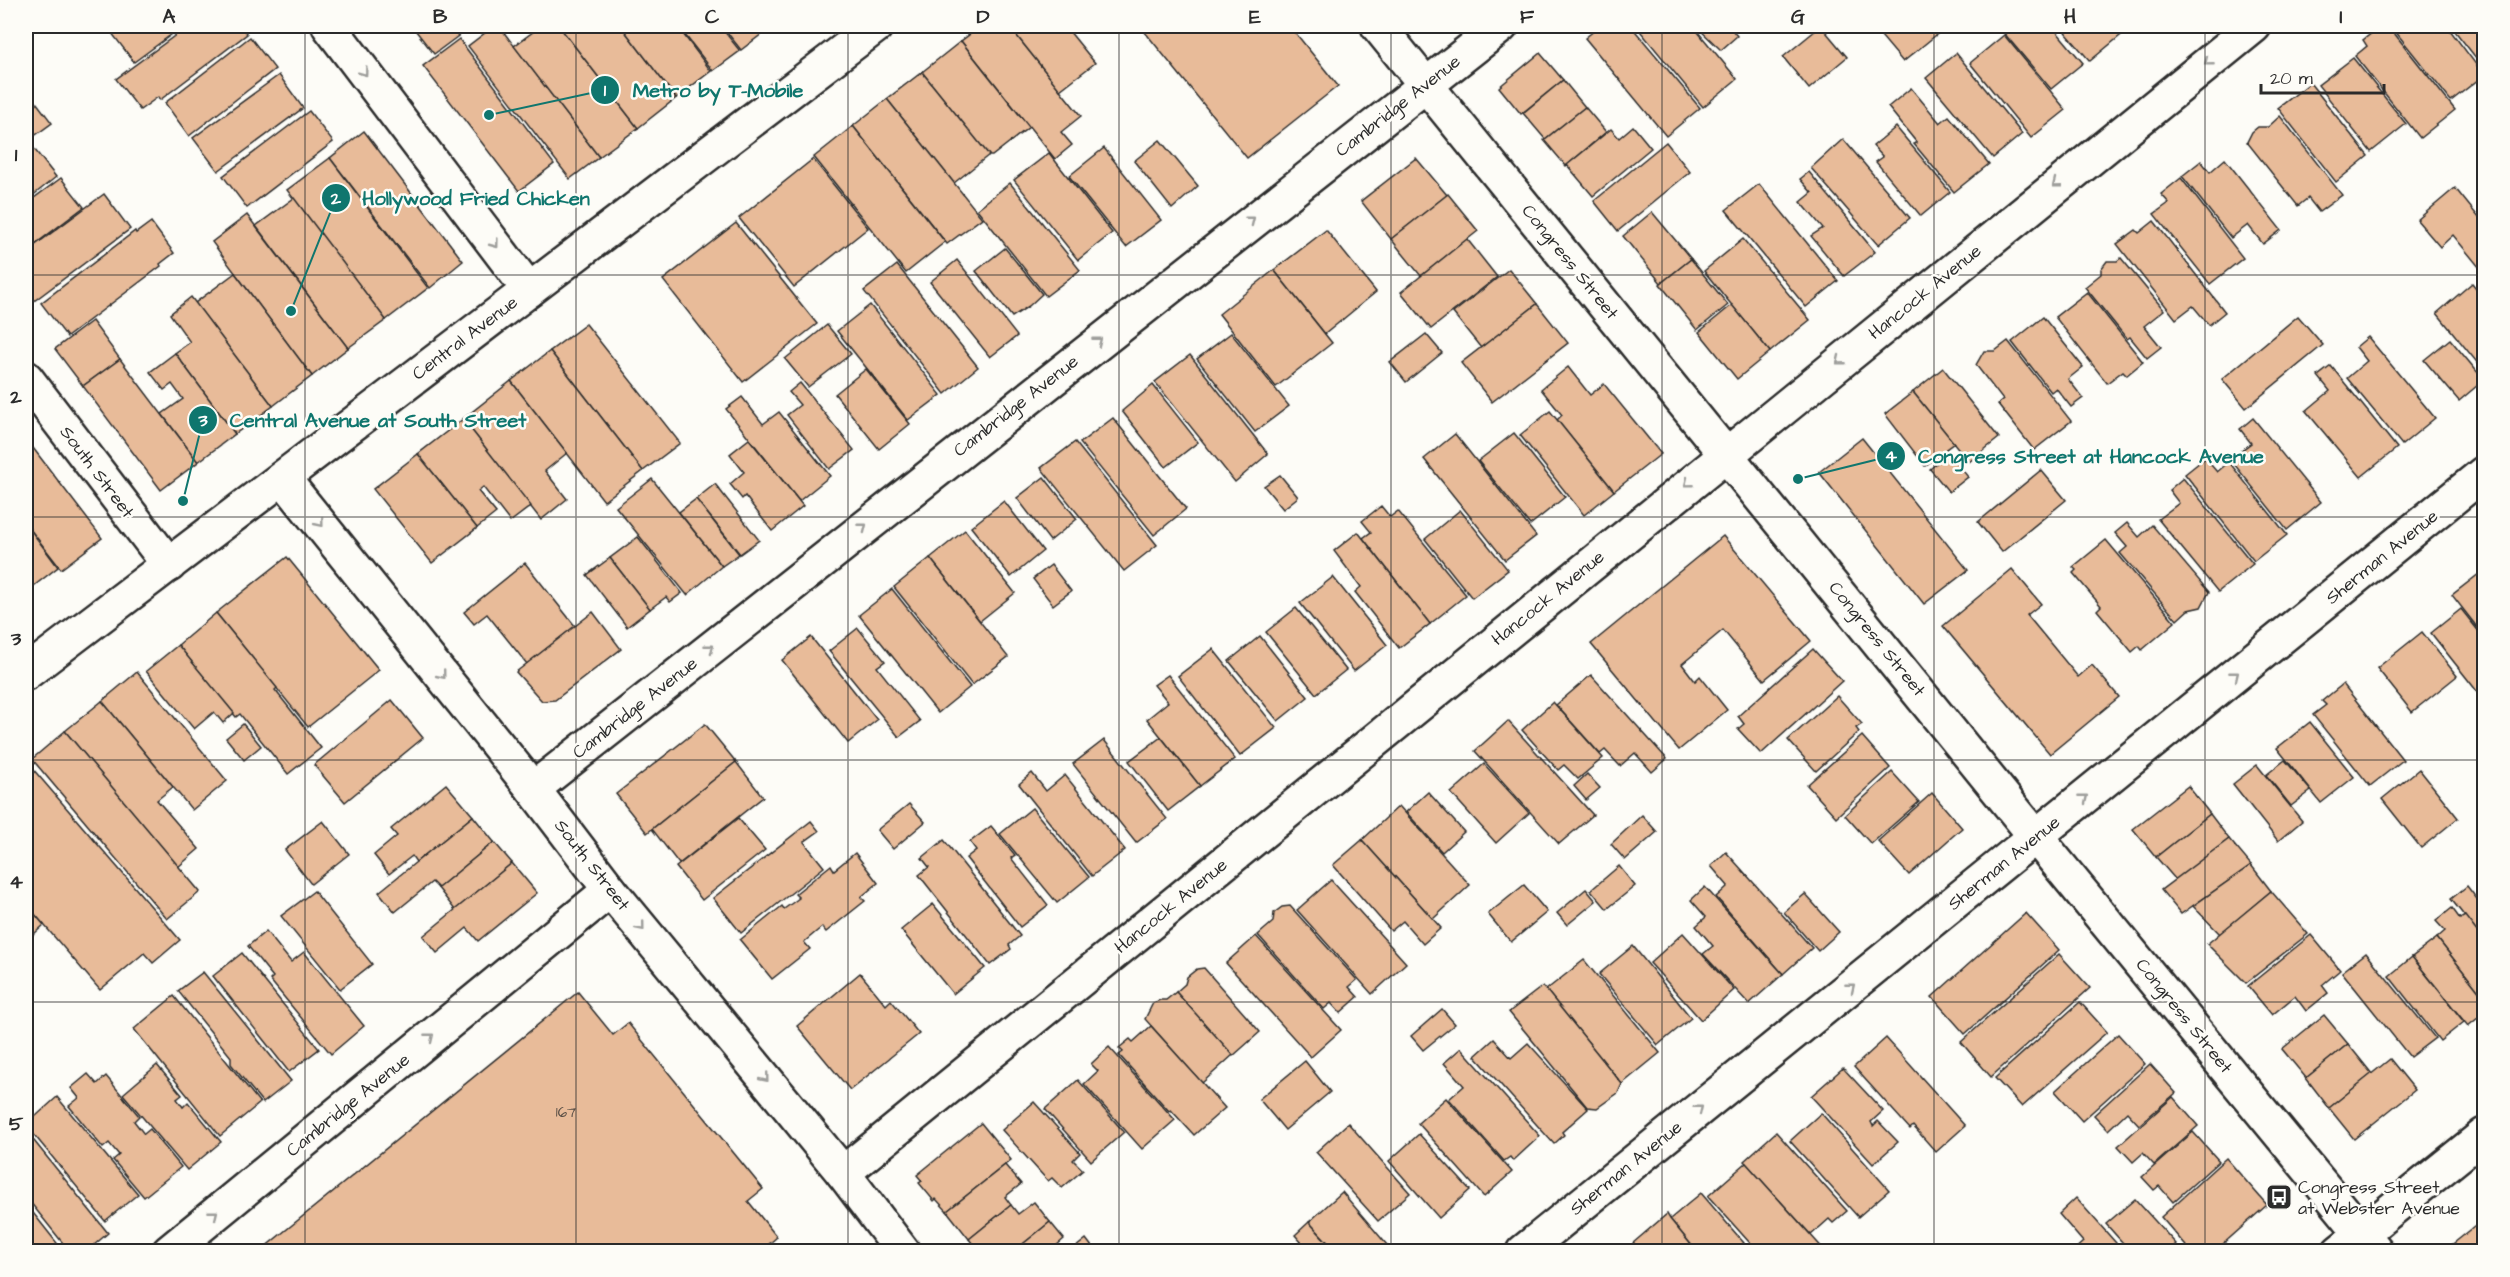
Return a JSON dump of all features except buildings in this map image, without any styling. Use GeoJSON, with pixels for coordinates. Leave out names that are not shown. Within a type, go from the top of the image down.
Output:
{"type":"FeatureCollection","features":[{"type":"Feature","properties":{"kind":"street"},"geometry":{"type":"LineString","coordinates":[[328,26],[530,290]]}},
{"type":"Feature","properties":{"kind":"street","name":"Central Avenue"},"geometry":{"type":"LineString","coordinates":[[26,673],[876,26]]}},
{"type":"Feature","properties":{"kind":"street","name":"Congress Street"},"geometry":{"type":"LineString","coordinates":[[1378,26],[2036,837],[2360,1245]]}},
{"type":"Feature","properties":{"kind":"street","name":"Cambridge Avenue"},"geometry":{"type":"LineString","coordinates":[[533,789],[1425,83],[1501,26]]}},
{"type":"Feature","properties":{"kind":"street","name":"Hancock Avenue"},"geometry":{"type":"LineString","coordinates":[[843,1173],[2254,26]]}},
{"type":"Feature","properties":{"kind":"street","name":"South Street"},"geometry":{"type":"LineString","coordinates":[[26,378],[169,565]]}},
{"type":"Feature","properties":{"kind":"street","name":"Sherman Avenue"},"geometry":{"type":"LineString","coordinates":[[1523,1251],[2484,473]]}},
{"type":"Feature","properties":{"kind":"street","name":"South Street"},"geometry":{"type":"LineString","coordinates":[[283,478],[533,789],[610,890],[843,1173],[893,1248]]}},
{"type":"Feature","properties":{"kind":"street","name":"Cambridge Avenue"},"geometry":{"type":"LineString","coordinates":[[169,1251],[610,890]]}},
{"type":"Feature","properties":{"kind":"street"},"geometry":{"type":"LineString","coordinates":[[2360,1245],[2484,1135]]}},
{"type":"Feature","properties":{"kind":"place","name":"Metro by T-Mobile"},"geometry":{"type":"Point","coordinates":[489,115]}},
{"type":"Feature","properties":{"kind":"place","name":"Hollywood Fried Chicken"},"geometry":{"type":"Point","coordinates":[291,311]}},
{"type":"Feature","properties":{"kind":"place","name":"Congress Street at Hancock Avenue"},"geometry":{"type":"Point","coordinates":[1798,479]}},
{"type":"Feature","properties":{"kind":"place","name":"Central Avenue at South Street"},"geometry":{"type":"Point","coordinates":[183,501]}},
{"type":"Feature","properties":{"kind":"place","name":"Congress Street at Webster Avenue"},"geometry":{"type":"Point","coordinates":[2279,1197]}}]}
